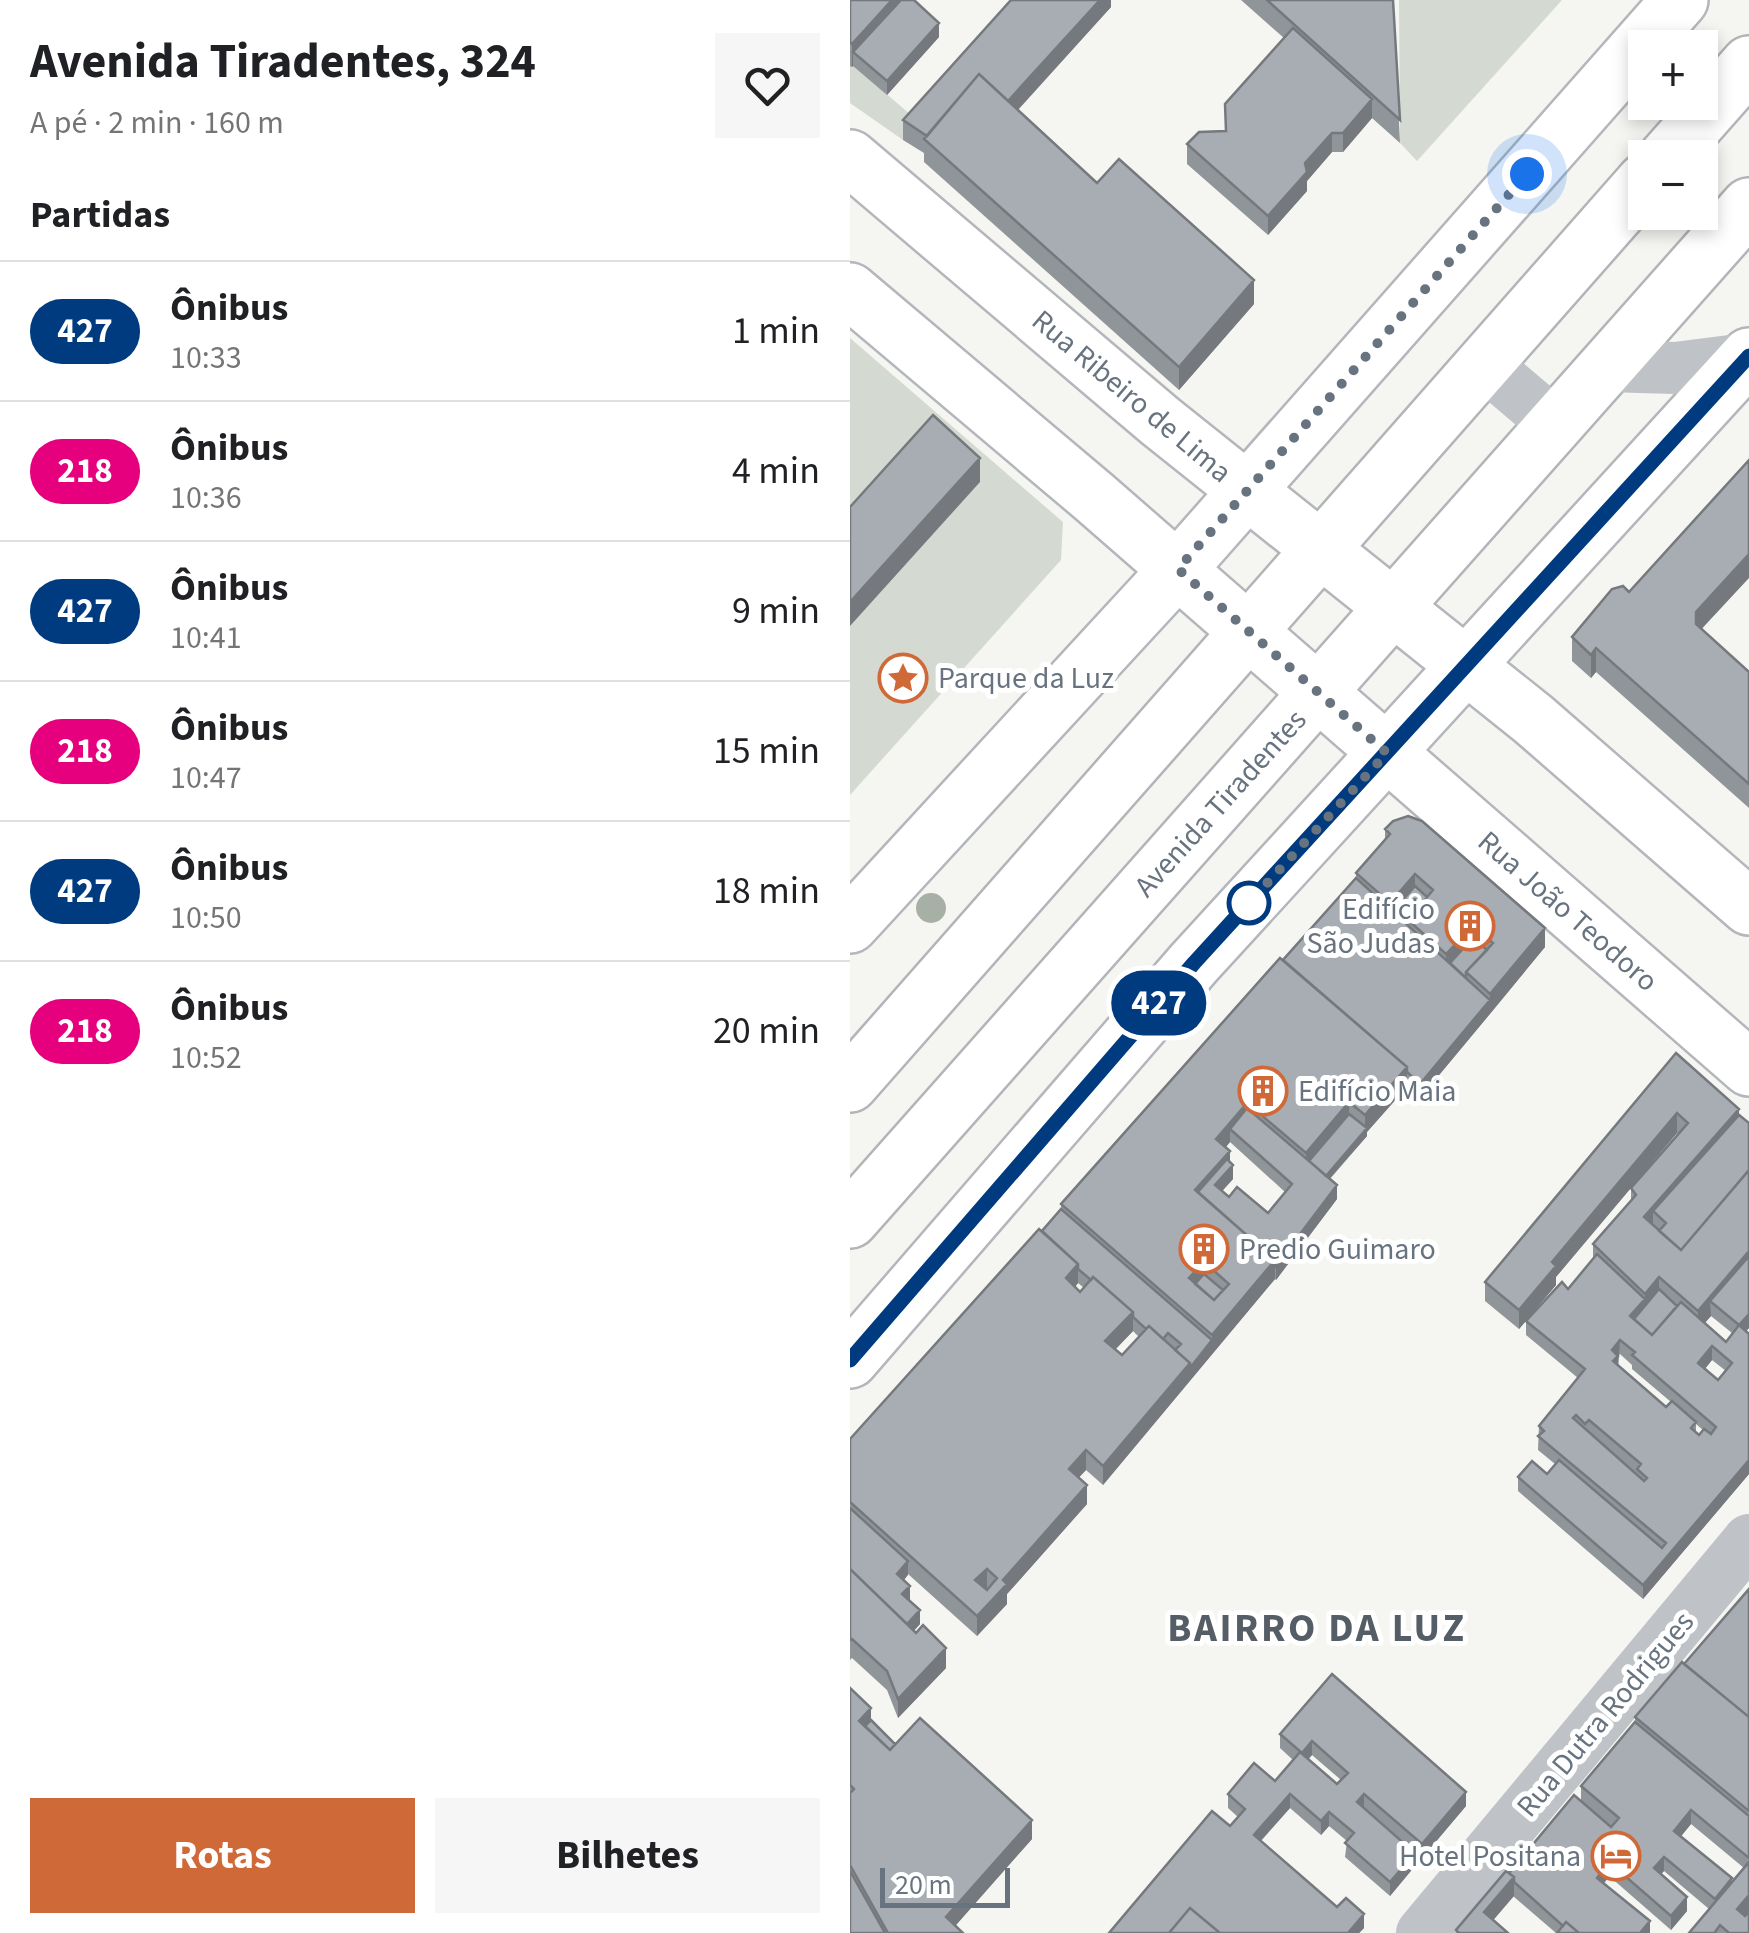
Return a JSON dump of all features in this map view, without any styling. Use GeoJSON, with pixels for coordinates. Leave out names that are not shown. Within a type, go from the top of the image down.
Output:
{"type":"FeatureCollection","features":[{"type":"Feature","properties":{"kind":"main road"},"geometry":{"type":"LineString","coordinates":[[850,925],[1178,569],[1680,0]]}},
{"type":"Feature","properties":{"kind":"main road"},"geometry":{"type":"LineString","coordinates":[[1682,140],[1749,64]]}},
{"type":"Feature","properties":{"kind":"main road","name":"Rua Ribeiro de Lima"},"geometry":{"type":"LineString","coordinates":[[850,158],[1246,491],[1466,664]]}},
{"type":"Feature","properties":{"kind":"main road"},"geometry":{"type":"LineString","coordinates":[[850,1084],[1628,199]]}},
{"type":"Feature","properties":{"kind":"main road","name":"Avenida Tiradentes"},"geometry":{"type":"LineString","coordinates":[[850,1220],[1749,206]]}},
{"type":"Feature","properties":{"kind":"main road"},"geometry":{"type":"LineString","coordinates":[[850,291],[1178,569],[1387,753]]}},
{"type":"Feature","properties":{"kind":"main road"},"geometry":{"type":"LineString","coordinates":[[850,1360],[1194,963],[1748,358]]}},
{"type":"Feature","properties":{"kind":"main road"},"geometry":{"type":"LineString","coordinates":[[1466,664],[1749,907]]}},
{"type":"Feature","properties":{"kind":"main road","name":"Rua João Teodoro"},"geometry":{"type":"LineString","coordinates":[[1387,753],[1749,1068]]}},
{"type":"Feature","properties":{"kind":"street"},"geometry":{"type":"LineString","coordinates":[[1606,366],[1676,368],[1748,358]]}},
{"type":"Feature","properties":{"kind":"street"},"geometry":{"type":"LineString","coordinates":[[1482,363],[1555,424]]}},
{"type":"Feature","properties":{"kind":"street","name":"Rua Dutra Rodrigues"},"geometry":{"type":"LineString","coordinates":[[1422,1933],[1749,1540]]}},
{"type":"Feature","properties":{"kind":"shaded area"},"geometry":{"type":"Polygon","coordinates":[[[1399,0],[1562,0],[1417,161],[1400,143],[1399,0]]]}},
{"type":"Feature","properties":{"kind":"shaded area"},"geometry":{"type":"Polygon","coordinates":[[[853,65],[919,122],[903,140],[850,103],[853,65]]]}},
{"type":"Feature","properties":{"kind":"shaded area","name":"Parque da Luz"},"geometry":{"type":"Polygon","coordinates":[[[850,338],[1063,522],[1061,560],[850,795],[850,338]]]}},
{"type":"Feature","properties":{"kind":"building"},"geometry":{"type":"Polygon","coordinates":[[[850,0],[892,0],[852,44],[850,42],[850,0]]]}},
{"type":"Feature","properties":{"kind":"building"},"geometry":{"type":"Polygon","coordinates":[[[901,0],[914,0],[939,23],[887,81],[853,52],[901,0]]]}},
{"type":"Feature","properties":{"kind":"building"},"geometry":{"type":"Polygon","coordinates":[[[1011,0],[1100,0],[1008,101],[979,74],[927,136],[903,120],[1011,0]]]}},
{"type":"Feature","properties":{"kind":"building"},"geometry":{"type":"Polygon","coordinates":[[[1267,0],[1393,0],[1400,120],[1267,0]]]}},
{"type":"Feature","properties":{"kind":"building"},"geometry":{"type":"Polygon","coordinates":[[[1293,28],[1372,99],[1343,133],[1332,133],[1305,163],[1307,172],[1268,216],[1187,144],[1199,132],[1226,131],[1225,104],[1293,28]]]}},
{"type":"Feature","properties":{"kind":"building"},"geometry":{"type":"Polygon","coordinates":[[[979,74],[1097,183],[1119,159],[1254,280],[1179,367],[924,139],[979,74]]]}},
{"type":"Feature","properties":{"kind":"building"},"geometry":{"type":"Polygon","coordinates":[[[933,415],[980,458],[850,602],[850,507],[933,415]]]}},
{"type":"Feature","properties":{"kind":"building"},"geometry":{"type":"Polygon","coordinates":[[[1749,460],[1749,554],[1696,612],[1696,624],[1749,672],[1749,784],[1596,648],[1591,655],[1572,637],[1612,589],[1623,586],[1629,592],[1749,460]]]}},
{"type":"Feature","properties":{"kind":"building","name":"Edifício São Judas"},"geometry":{"type":"Polygon","coordinates":[[[1408,816],[1422,821],[1545,928],[1490,994],[1466,972],[1493,943],[1473,926],[1446,954],[1408,920],[1433,890],[1415,874],[1390,903],[1356,873],[1390,834],[1385,829],[1393,821],[1408,816]]]}},
{"type":"Feature","properties":{"kind":"building"},"geometry":{"type":"Polygon","coordinates":[[[1356,878],[1490,1000],[1420,1084],[1407,1072],[1407,1067],[1283,960],[1356,878]]]}},
{"type":"Feature","properties":{"kind":"building"},"geometry":{"type":"Polygon","coordinates":[[[1415,886],[1427,897],[1408,925],[1393,911],[1415,886]]]}},
{"type":"Feature","properties":{"kind":"building"},"geometry":{"type":"Polygon","coordinates":[[[1473,938],[1487,950],[1466,972],[1466,978],[1450,963],[1473,938]]]}},
{"type":"Feature","properties":{"kind":"building"},"geometry":{"type":"Polygon","coordinates":[[[1280,958],[1407,1067],[1365,1115],[1349,1102],[1306,1153],[1247,1103],[1216,1139],[1230,1151],[1195,1190],[1275,1260],[1212,1335],[1061,1204],[1280,958]],[[1204,1262],[1189,1278],[1214,1300],[1229,1284],[1204,1262]]]}},
{"type":"Feature","properties":{"kind":"building"},"geometry":{"type":"Polygon","coordinates":[[[1676,1053],[1739,1109],[1644,1217],[1681,1250],[1749,1170],[1749,1251],[1698,1311],[1659,1277],[1645,1294],[1593,1244],[1636,1195],[1631,1188],[1688,1123],[1677,1113],[1552,1262],[1556,1266],[1519,1310],[1485,1282],[1676,1053]]]}},
{"type":"Feature","properties":{"kind":"building"},"geometry":{"type":"Polygon","coordinates":[[[1247,1108],[1337,1185],[1276,1266],[1275,1260],[1198,1192],[1227,1159],[1233,1165],[1215,1185],[1229,1197],[1237,1187],[1268,1213],[1292,1184],[1230,1129],[1247,1108]]]}},
{"type":"Feature","properties":{"kind":"building"},"geometry":{"type":"Polygon","coordinates":[[[1349,1114],[1367,1128],[1326,1176],[1309,1161],[1349,1114]]]}},
{"type":"Feature","properties":{"kind":"building"},"geometry":{"type":"Polygon","coordinates":[[[1739,1115],[1749,1123],[1749,1170],[1681,1250],[1659,1231],[1666,1223],[1653,1211],[1739,1115]]]}},
{"type":"Feature","properties":{"kind":"building"},"geometry":{"type":"Polygon","coordinates":[[[1061,1209],[1212,1340],[1190,1368],[1190,1363],[1175,1350],[1181,1344],[1168,1333],[1163,1339],[1149,1326],[1146,1329],[1133,1317],[1133,1312],[1078,1269],[1078,1264],[1042,1231],[1061,1209]]]}},
{"type":"Feature","properties":{"kind":"building"},"geometry":{"type":"Polygon","coordinates":[[[1039,1229],[1078,1264],[1066,1278],[1080,1292],[1093,1277],[1133,1312],[1105,1341],[1122,1355],[1149,1326],[1190,1363],[1103,1466],[1086,1450],[1069,1469],[1087,1485],[1003,1580],[1007,1584],[977,1616],[850,1502],[850,1439],[1039,1229]],[[987,1569],[975,1580],[987,1590],[997,1578],[987,1569]]]}},
{"type":"Feature","properties":{"kind":"building"},"geometry":{"type":"Polygon","coordinates":[[[1597,1254],[1645,1299],[1630,1316],[1652,1335],[1681,1302],[1726,1342],[1739,1325],[1749,1334],[1749,1460],[1643,1585],[1518,1477],[1532,1461],[1547,1474],[1559,1460],[1662,1548],[1666,1543],[1538,1436],[1544,1431],[1539,1426],[1585,1369],[1526,1321],[1562,1282],[1568,1289],[1597,1254]],[[1620,1340],[1612,1350],[1618,1356],[1613,1361],[1666,1407],[1672,1401],[1696,1422],[1691,1428],[1699,1435],[1704,1429],[1711,1434],[1716,1427],[1632,1355],[1635,1352],[1620,1340]],[[1712,1346],[1698,1363],[1718,1380],[1732,1363],[1712,1346]],[[1576,1415],[1573,1418],[1644,1481],[1647,1478],[1637,1469],[1641,1464],[1589,1420],[1585,1424],[1576,1415]]]}},
{"type":"Feature","properties":{"kind":"building"},"geometry":{"type":"Polygon","coordinates":[[[1749,1256],[1749,1314],[1739,1325],[1710,1301],[1749,1256]]]}},
{"type":"Feature","properties":{"kind":"building"},"geometry":{"type":"Polygon","coordinates":[[[1204,1274],[1223,1290],[1214,1300],[1195,1284],[1204,1274]]]}},
{"type":"Feature","properties":{"kind":"building"},"geometry":{"type":"Polygon","coordinates":[[[1659,1289],[1677,1306],[1652,1335],[1634,1319],[1659,1289]]]}},
{"type":"Feature","properties":{"kind":"building"},"geometry":{"type":"Polygon","coordinates":[[[850,1508],[908,1561],[897,1574],[910,1586],[902,1594],[920,1610],[907,1624],[850,1569],[850,1508]]]}},
{"type":"Feature","properties":{"kind":"building"},"geometry":{"type":"Polygon","coordinates":[[[850,1569],[916,1633],[923,1625],[946,1648],[898,1699],[887,1671],[850,1640],[850,1569]]]}},
{"type":"Feature","properties":{"kind":"building"},"geometry":{"type":"Polygon","coordinates":[[[1749,1589],[1749,1717],[1684,1664],[1749,1589]]]}},
{"type":"Feature","properties":{"kind":"building"},"geometry":{"type":"Polygon","coordinates":[[[1682,1662],[1749,1717],[1749,1811],[1635,1717],[1682,1662]]]}},
{"type":"Feature","properties":{"kind":"building"},"geometry":{"type":"Polygon","coordinates":[[[1332,1674],[1466,1792],[1422,1844],[1364,1794],[1357,1802],[1415,1853],[1390,1882],[1345,1843],[1354,1833],[1329,1812],[1321,1821],[1290,1794],[1254,1835],[1337,1907],[1346,1898],[1364,1914],[1348,1933],[1220,1933],[1190,1908],[1169,1933],[1109,1933],[1212,1811],[1230,1826],[1245,1809],[1228,1794],[1254,1763],[1275,1781],[1300,1752],[1337,1784],[1348,1773],[1312,1741],[1302,1753],[1280,1734],[1332,1674]]]}},
{"type":"Feature","properties":{"kind":"building"},"geometry":{"type":"Polygon","coordinates":[[[850,1688],[871,1708],[859,1721],[890,1750],[920,1718],[1032,1820],[946,1917],[963,1933],[888,1933],[850,1865],[850,1793],[854,1789],[850,1785],[850,1688]]]}},
{"type":"Feature","properties":{"kind":"building"},"geometry":{"type":"Polygon","coordinates":[[[871,1720],[895,1744],[890,1750],[865,1726],[871,1720]]]}},
{"type":"Feature","properties":{"kind":"building"},"geometry":{"type":"Polygon","coordinates":[[[1635,1722],[1749,1816],[1749,1858],[1691,1810],[1674,1831],[1732,1878],[1715,1899],[1664,1857],[1654,1868],[1687,1897],[1671,1916],[1609,1862],[1597,1878],[1650,1921],[1640,1933],[1579,1933],[1566,1922],[1563,1926],[1509,1873],[1574,1795],[1611,1827],[1619,1818],[1581,1786],[1635,1722]]]}},
{"type":"Feature","properties":{"kind":"building"},"geometry":{"type":"Polygon","coordinates":[[[1749,1862],[1749,1895],[1737,1909],[1745,1916],[1749,1912],[1749,1933],[1729,1933],[1720,1925],[1716,1933],[1689,1933],[1749,1862]]]}},
{"type":"Feature","properties":{"kind":"building"},"geometry":{"type":"Polygon","coordinates":[[[850,1871],[885,1933],[850,1933],[850,1871]]]}},
{"type":"Feature","properties":{"kind":"building"},"geometry":{"type":"Polygon","coordinates":[[[1506,1871],[1514,1877],[1484,1912],[1508,1933],[1459,1933],[1456,1930],[1506,1871]]]}},
{"type":"Feature","properties":{"kind":"building"},"geometry":{"type":"Polygon","coordinates":[[[1190,1908],[1220,1933],[1169,1933],[1190,1908]]]}},
{"type":"Feature","properties":{"kind":"building"},"geometry":{"type":"Polygon","coordinates":[[[1566,1922],[1579,1933],[1557,1933],[1566,1922]]]}},
{"type":"Feature","properties":{"kind":"bus line","name":"427"},"geometry":{"type":"LineString","coordinates":[[850,1360],[1194,963],[1749,356]]}},
{"type":"Feature","properties":{"kind":"place","name":"Parque da Luz"},"geometry":{"type":"Point","coordinates":[903,678]}},
{"type":"Feature","properties":{"kind":"place","name":"Edifício São Judas"},"geometry":{"type":"Point","coordinates":[1470,926]}},
{"type":"Feature","properties":{"kind":"place","name":"Edifício Maia"},"geometry":{"type":"Point","coordinates":[1263,1091]}},
{"type":"Feature","properties":{"kind":"place","name":"Predio Guimaro"},"geometry":{"type":"Point","coordinates":[1204,1249]}},
{"type":"Feature","properties":{"kind":"place","name":"Hotel Positana"},"geometry":{"type":"Point","coordinates":[1616,1856]}},
{"type":"Feature","properties":{"kind":"district","name":"BAIRRO DA LUZ"},"geometry":{"type":"Point","coordinates":[1317,1627]}},
{"type":"Feature","properties":{"kind":"route"},"geometry":{"type":"LineString","coordinates":[[1249,903],[1246,906],[1387,753],[1178,569],[1527,174]]}}]}
